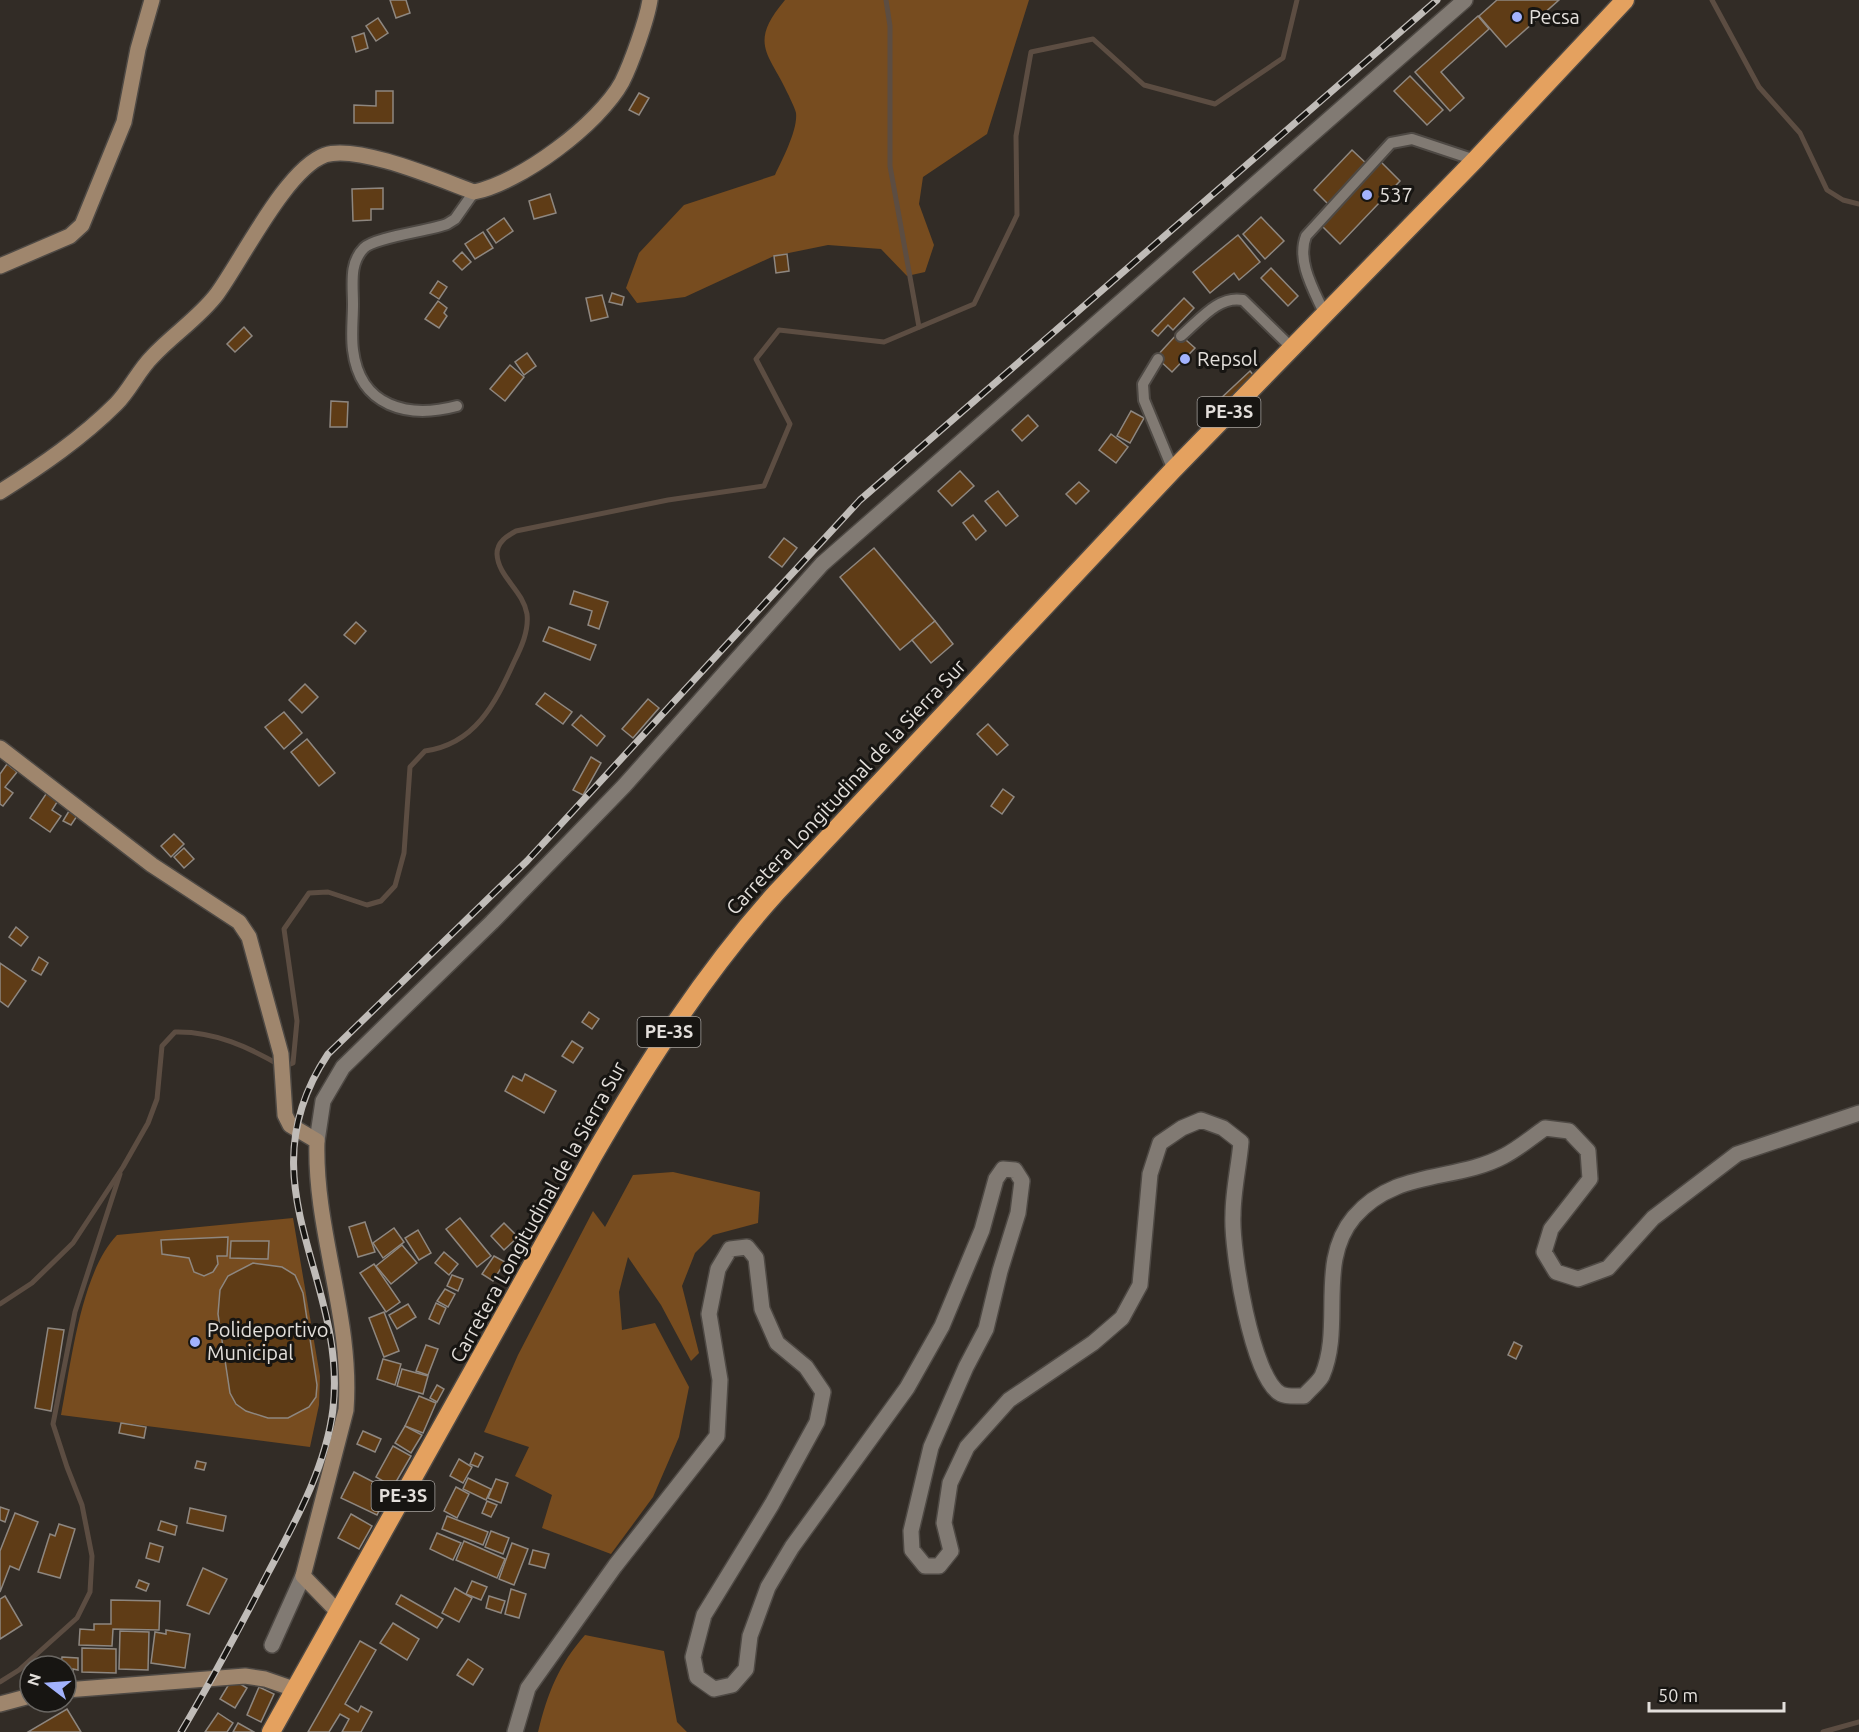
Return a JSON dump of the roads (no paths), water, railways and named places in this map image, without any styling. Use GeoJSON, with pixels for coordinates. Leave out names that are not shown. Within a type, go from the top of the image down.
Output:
{"type":"FeatureCollection","features":[{"type":"Feature","properties":{"kind":"highway","name":"Carretera Longitudinal de la Sierra Sur"},"geometry":{"type":"LineString","coordinates":[[271,1732],[593,1156],[642,1073],[695,992],[776,893],[1173,470],[1475,160],[1625,0]]}},
{"type":"Feature","properties":{"kind":"street"},"geometry":{"type":"LineString","coordinates":[[0,266],[70,236],[82,225],[124,122],[138,49],[152,0]]}},
{"type":"Feature","properties":{"kind":"street"},"geometry":{"type":"LineString","coordinates":[[0,492],[41,466],[117,403],[151,358],[217,294],[277,202],[304,170],[319,158],[339,154],[377,159],[420,171],[474,192],[516,178],[601,111],[622,82],[650,0]]}},
{"type":"Feature","properties":{"kind":"street"},"geometry":{"type":"LineString","coordinates":[[272,1645],[303,1576],[340,1440],[348,1385],[345,1335],[318,1180],[316,1141],[323,1101],[342,1067],[492,922],[624,786],[822,564],[1465,0]]}},
{"type":"Feature","properties":{"kind":"street"},"geometry":{"type":"LineString","coordinates":[[0,748],[152,865],[239,922],[249,937],[280,1054],[284,1073],[282,1103],[285,1115],[290,1125],[316,1141]]}},
{"type":"Feature","properties":{"kind":"street"},"geometry":{"type":"LineString","coordinates":[[515,1732],[528,1688],[540,1670],[615,1566],[717,1436],[720,1380],[709,1314],[718,1269],[730,1249],[747,1247],[756,1258],[762,1309],[777,1342],[806,1366],[823,1392],[817,1422],[772,1504],[704,1616],[693,1657],[697,1677],[714,1689],[732,1685],[746,1669],[750,1636],[768,1587],[792,1547],[907,1388],[942,1326],[961,1275],[982,1230],[996,1179],[1003,1169],[1015,1170],[1022,1181],[1018,1213],[986,1329],[966,1367],[931,1447],[911,1531],[912,1550],[925,1566],[939,1566],[951,1551],[944,1523],[950,1483],[967,1447],[1009,1400],[1093,1343],[1122,1318],[1140,1285],[1150,1174],[1160,1143],[1182,1128],[1202,1120],[1223,1128],[1241,1142],[1232,1216],[1240,1287],[1257,1357],[1269,1385],[1282,1395],[1304,1396],[1321,1378],[1332,1344],[1331,1292],[1337,1255],[1344,1231],[1354,1217],[1374,1199],[1413,1179],[1470,1168],[1503,1156],[1545,1128],[1569,1131],[1588,1151],[1590,1179],[1551,1229],[1545,1252],[1556,1272],[1578,1279],[1608,1268],[1653,1218],[1737,1154],[1859,1113]]}},
{"type":"Feature","properties":{"kind":"street"},"geometry":{"type":"LineString","coordinates":[[303,1576],[337,1611]]}},
{"type":"Feature","properties":{"kind":"street"},"geometry":{"type":"LineString","coordinates":[[78,1689],[245,1676],[294,1689]]}},
{"type":"Feature","properties":{"kind":"street"},"geometry":{"type":"LineString","coordinates":[[0,1704],[18,1699]]}},
{"type":"Feature","properties":{"kind":"lane"},"geometry":{"type":"LineString","coordinates":[[1325,315],[1306,267],[1303,245],[1306,236],[1391,143],[1412,139],[1475,160]]}},
{"type":"Feature","properties":{"kind":"lane"},"geometry":{"type":"LineString","coordinates":[[457,406],[424,411],[394,407],[380,401],[367,388],[359,373],[353,350],[353,270],[356,257],[366,245],[447,224],[455,219],[474,192]]}},
{"type":"Feature","properties":{"kind":"lane"},"geometry":{"type":"LineString","coordinates":[[1181,336],[1222,301],[1234,298],[1243,300],[1292,348]]}},
{"type":"Feature","properties":{"kind":"lane"},"geometry":{"type":"LineString","coordinates":[[1158,359],[1143,384],[1144,400],[1173,470]]}},
{"type":"Feature","properties":{"kind":"waterway"},"geometry":{"type":"LineString","coordinates":[[886,0],[890,26],[890,166],[919,327]]}},
{"type":"Feature","properties":{"kind":"waterway"},"geometry":{"type":"LineString","coordinates":[[0,1304],[32,1283],[73,1243],[123,1167],[148,1123],[157,1099],[162,1046],[175,1032],[217,1037],[257,1053],[283,1067],[293,1063],[297,1021],[284,929],[309,893],[328,892],[367,905],[381,901],[395,886],[404,853],[410,767],[425,751],[457,740],[481,720],[499,693],[524,639],[527,627],[525,605],[498,562],[497,550],[503,540],[516,531],[668,500],[764,486],[790,424],[756,359],[779,330],[884,342],[974,304],[1017,215],[1016,136],[1031,52],[1093,39],[1144,85],[1215,104],[1283,58],[1297,0]]}},
{"type":"Feature","properties":{"kind":"waterway"},"geometry":{"type":"LineString","coordinates":[[1712,0],[1759,87],[1800,133],[1827,190],[1843,200],[1859,204]]}},
{"type":"Feature","properties":{"kind":"waterway"},"geometry":{"type":"LineString","coordinates":[[0,1682],[19,1670],[77,1618],[90,1592],[92,1556],[82,1505],[53,1424],[75,1312],[120,1174]]}},
{"type":"Feature","properties":{"kind":"waterway"},"geometry":{"type":"LineString","coordinates":[[1823,1732],[1859,1722]]}},
{"type":"Feature","properties":{"kind":"railway"},"geometry":{"type":"LineString","coordinates":[[181,1732],[226,1653],[299,1514],[324,1452],[329,1431],[333,1409],[334,1361],[326,1317],[295,1189],[294,1146],[304,1101],[328,1054],[527,861],[860,500],[1437,0]]}},
{"type":"Feature","properties":{"kind":"place","name":"Pecsa"},"geometry":{"type":"Point","coordinates":[1517,17]}},
{"type":"Feature","properties":{"kind":"place","name":"537"},"geometry":{"type":"Point","coordinates":[1367,195]}},
{"type":"Feature","properties":{"kind":"place","name":"Repsol"},"geometry":{"type":"Point","coordinates":[1185,359]}},
{"type":"Feature","properties":{"kind":"place","name":"Polideportivo Municipal"},"geometry":{"type":"Point","coordinates":[195,1342]}}]}
